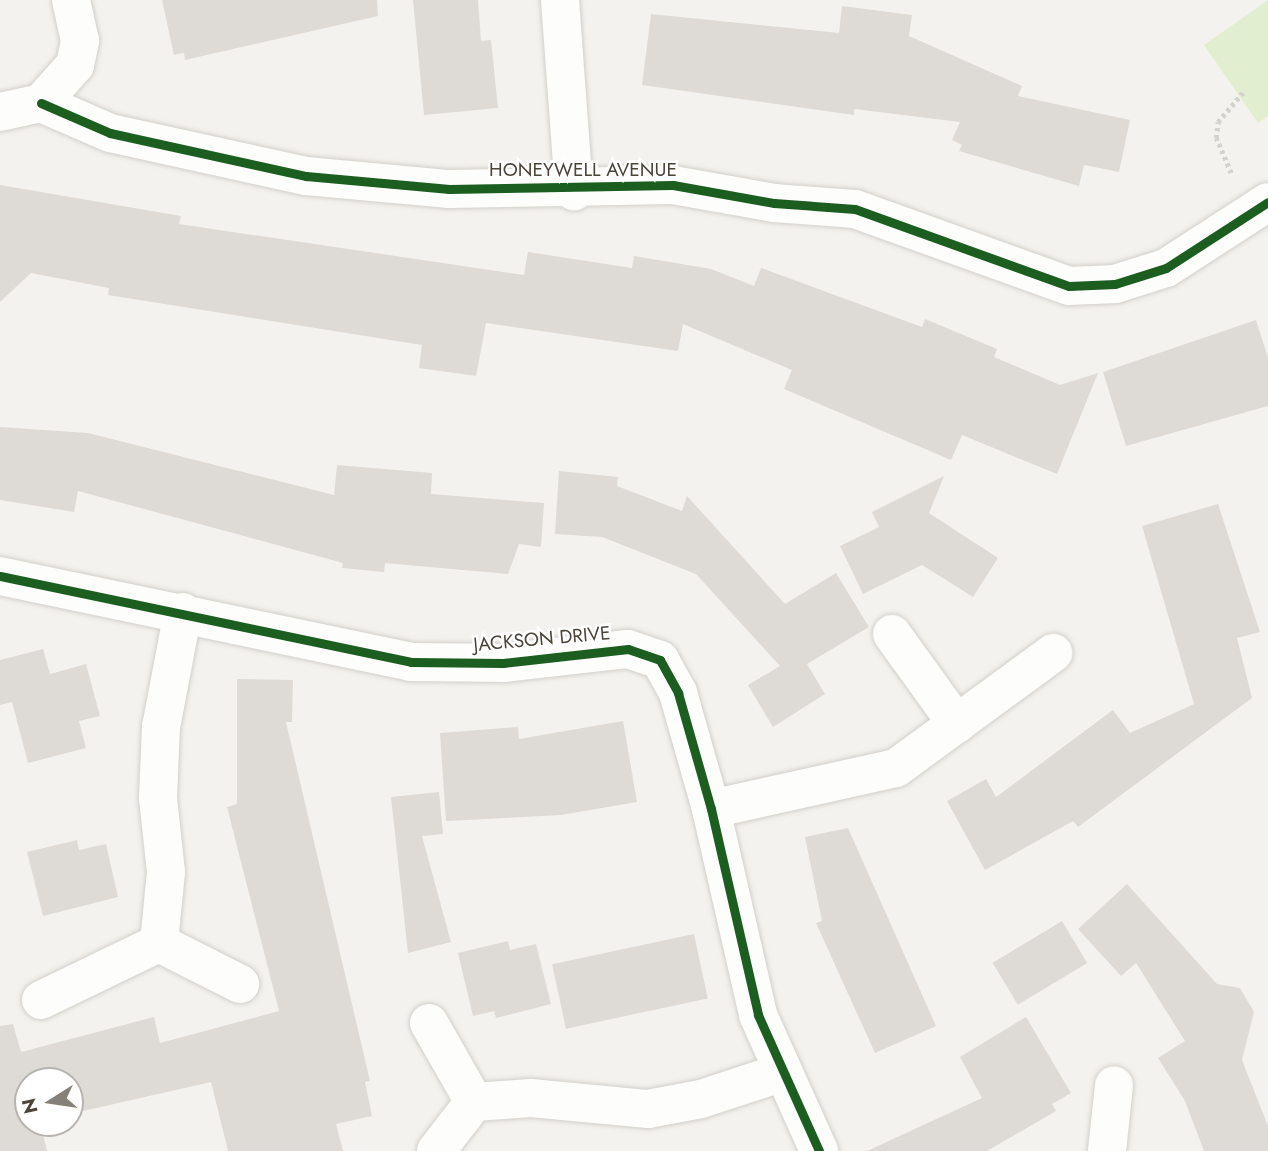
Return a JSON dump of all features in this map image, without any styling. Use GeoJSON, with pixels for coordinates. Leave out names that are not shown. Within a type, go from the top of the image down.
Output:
{"type":"FeatureCollection","features":[{"type":"Feature","properties":{"kind":"street"},"geometry":{"type":"LineString","coordinates":[[0,111],[41,103],[75,65],[80,41],[71,0]]}},
{"type":"Feature","properties":{"kind":"street"},"geometry":{"type":"LineString","coordinates":[[560,0],[574,191]]}},
{"type":"Feature","properties":{"kind":"street","name":"HONEYWELL AVENUE"},"geometry":{"type":"LineString","coordinates":[[41,103],[110,134],[306,176],[449,189],[574,191],[673,185],[774,203],[855,209],[1069,286],[1115,284],[1166,268],[1262,206]]}},
{"type":"Feature","properties":{"kind":"street","name":"JACKSON DRIVE"},"geometry":{"type":"LineString","coordinates":[[0,576],[183,612],[411,662],[503,663],[628,649],[660,660],[678,693],[711,809],[758,1015],[780,1073],[819,1151]]}},
{"type":"Feature","properties":{"kind":"street"},"geometry":{"type":"LineString","coordinates":[[159,943],[166,872],[158,798],[161,727],[183,612]]}},
{"type":"Feature","properties":{"kind":"street"},"geometry":{"type":"LineString","coordinates":[[891,634],[957,724]]}},
{"type":"Feature","properties":{"kind":"street"},"geometry":{"type":"LineString","coordinates":[[711,809],[869,778],[922,753],[1054,653]]}},
{"type":"Feature","properties":{"kind":"street"},"geometry":{"type":"LineString","coordinates":[[159,943],[240,984]]}},
{"type":"Feature","properties":{"kind":"street"},"geometry":{"type":"LineString","coordinates":[[41,1000],[159,943]]}},
{"type":"Feature","properties":{"kind":"street"},"geometry":{"type":"LineString","coordinates":[[429,1023],[474,1102]]}},
{"type":"Feature","properties":{"kind":"street"},"geometry":{"type":"LineString","coordinates":[[436,1151],[474,1102],[531,1098],[648,1108],[701,1099],[780,1073]]}},
{"type":"Feature","properties":{"kind":"street"},"geometry":{"type":"LineString","coordinates":[[1107,1151],[1114,1085]]}},
{"type":"Feature","properties":{"kind":"path"},"geometry":{"type":"LineString","coordinates":[[1243,92],[1218,122],[1216,138],[1262,206]]}},
{"type":"Feature","properties":{"kind":"green space"},"geometry":{"type":"Polygon","coordinates":[[[1268,0],[1268,116],[1258,123],[1204,45],[1268,0]]]}},
{"type":"Feature","properties":{"kind":"building"},"geometry":{"type":"Polygon","coordinates":[[[162,0],[377,0],[378,16],[185,60],[184,53],[174,55],[162,0]]]}},
{"type":"Feature","properties":{"kind":"building"},"geometry":{"type":"Polygon","coordinates":[[[413,0],[478,0],[481,41],[491,40],[498,108],[424,115],[413,0]]]}},
{"type":"Feature","properties":{"kind":"building"},"geometry":{"type":"Polygon","coordinates":[[[842,6],[912,15],[909,36],[1022,86],[1018,96],[1130,120],[1119,172],[1084,165],[1079,186],[959,151],[962,145],[952,140],[960,122],[854,109],[854,115],[642,85],[651,14],[839,33],[842,6]]]}},
{"type":"Feature","properties":{"kind":"building"},"geometry":{"type":"Polygon","coordinates":[[[0,185],[181,216],[179,224],[524,275],[528,252],[632,268],[634,256],[711,269],[754,286],[761,268],[922,327],[925,319],[997,349],[994,357],[1060,385],[1098,373],[1057,474],[962,435],[951,460],[784,389],[792,370],[683,324],[678,351],[486,323],[476,376],[419,368],[422,345],[108,295],[109,288],[31,273],[0,302],[0,185]]]}},
{"type":"Feature","properties":{"kind":"building"},"geometry":{"type":"Polygon","coordinates":[[[1256,320],[1268,358],[1268,406],[1126,446],[1103,372],[1256,320]]]}},
{"type":"Feature","properties":{"kind":"building"},"geometry":{"type":"Polygon","coordinates":[[[0,427],[88,433],[334,495],[337,465],[432,473],[431,494],[544,503],[541,547],[519,544],[508,574],[385,563],[384,572],[342,568],[343,563],[78,491],[74,512],[0,500],[0,427]]]}},
{"type":"Feature","properties":{"kind":"building"},"geometry":{"type":"Polygon","coordinates":[[[559,471],[618,477],[617,486],[682,511],[687,496],[785,604],[836,573],[869,627],[807,664],[825,694],[773,727],[748,685],[780,666],[696,574],[602,537],[555,534],[559,471]]]}},
{"type":"Feature","properties":{"kind":"building"},"geometry":{"type":"Polygon","coordinates":[[[944,476],[929,513],[998,558],[973,597],[922,565],[863,594],[840,546],[879,527],[872,512],[944,476]]]}},
{"type":"Feature","properties":{"kind":"building"},"geometry":{"type":"Polygon","coordinates":[[[1218,504],[1260,632],[1237,638],[1252,698],[1078,827],[1073,821],[985,870],[947,801],[986,779],[996,797],[1113,710],[1130,733],[1194,704],[1142,526],[1218,504]]]}},
{"type":"Feature","properties":{"kind":"building"},"geometry":{"type":"Polygon","coordinates":[[[43,649],[50,674],[86,664],[100,716],[79,721],[86,748],[28,763],[12,702],[0,705],[0,660],[43,649]]]}},
{"type":"Feature","properties":{"kind":"building"},"geometry":{"type":"Polygon","coordinates":[[[237,679],[293,680],[292,722],[286,722],[370,1081],[365,1082],[372,1116],[336,1124],[343,1151],[228,1151],[211,1082],[84,1111],[84,1067],[14,1067],[14,1137],[44,1137],[47,1151],[0,1151],[0,1026],[13,1024],[21,1052],[154,1017],[160,1043],[279,1011],[227,807],[237,804],[237,679]]]}},
{"type":"Feature","properties":{"kind":"building"},"geometry":{"type":"Polygon","coordinates":[[[623,721],[637,802],[561,815],[446,821],[440,733],[518,727],[519,739],[623,721]]]}},
{"type":"Feature","properties":{"kind":"building"},"geometry":{"type":"Polygon","coordinates":[[[439,792],[443,834],[422,836],[451,942],[408,953],[391,797],[439,792]]]}},
{"type":"Feature","properties":{"kind":"building"},"geometry":{"type":"Polygon","coordinates":[[[848,828],[936,1026],[875,1053],[816,923],[822,921],[805,837],[848,828]]]}},
{"type":"Feature","properties":{"kind":"building"},"geometry":{"type":"Polygon","coordinates":[[[77,840],[79,850],[106,844],[118,897],[43,916],[27,852],[77,840]]]}},
{"type":"Feature","properties":{"kind":"building"},"geometry":{"type":"Polygon","coordinates":[[[1127,884],[1217,984],[1240,988],[1254,1012],[1242,1060],[1268,1126],[1268,1151],[1204,1151],[1185,1101],[1158,1058],[1185,1041],[1136,963],[1121,976],[1078,929],[1127,884]]]}},
{"type":"Feature","properties":{"kind":"building"},"geometry":{"type":"Polygon","coordinates":[[[1062,921],[1087,963],[1018,1005],[993,963],[1062,921]]]}},
{"type":"Feature","properties":{"kind":"building"},"geometry":{"type":"Polygon","coordinates":[[[694,934],[708,999],[566,1029],[552,964],[694,934]]]}},
{"type":"Feature","properties":{"kind":"building"},"geometry":{"type":"Polygon","coordinates":[[[508,941],[510,950],[536,944],[551,1004],[496,1018],[494,1011],[473,1016],[458,953],[508,941]]]}},
{"type":"Feature","properties":{"kind":"building"},"geometry":{"type":"Polygon","coordinates":[[[1026,1017],[1071,1093],[1052,1104],[1056,1111],[987,1151],[867,1151],[982,1098],[960,1057],[1026,1017]]]}},
{"type":"Feature","properties":{"kind":"cycle path"},"geometry":{"type":"LineString","coordinates":[[41,103],[110,133],[306,176],[449,189],[673,185],[774,203],[855,209],[1069,286],[1115,284],[1166,268],[1268,202]]}},
{"type":"Feature","properties":{"kind":"cycle path"},"geometry":{"type":"LineString","coordinates":[[0,576],[411,662],[503,663],[628,649],[660,660],[678,693],[711,809],[758,1015],[819,1151]]}}]}
